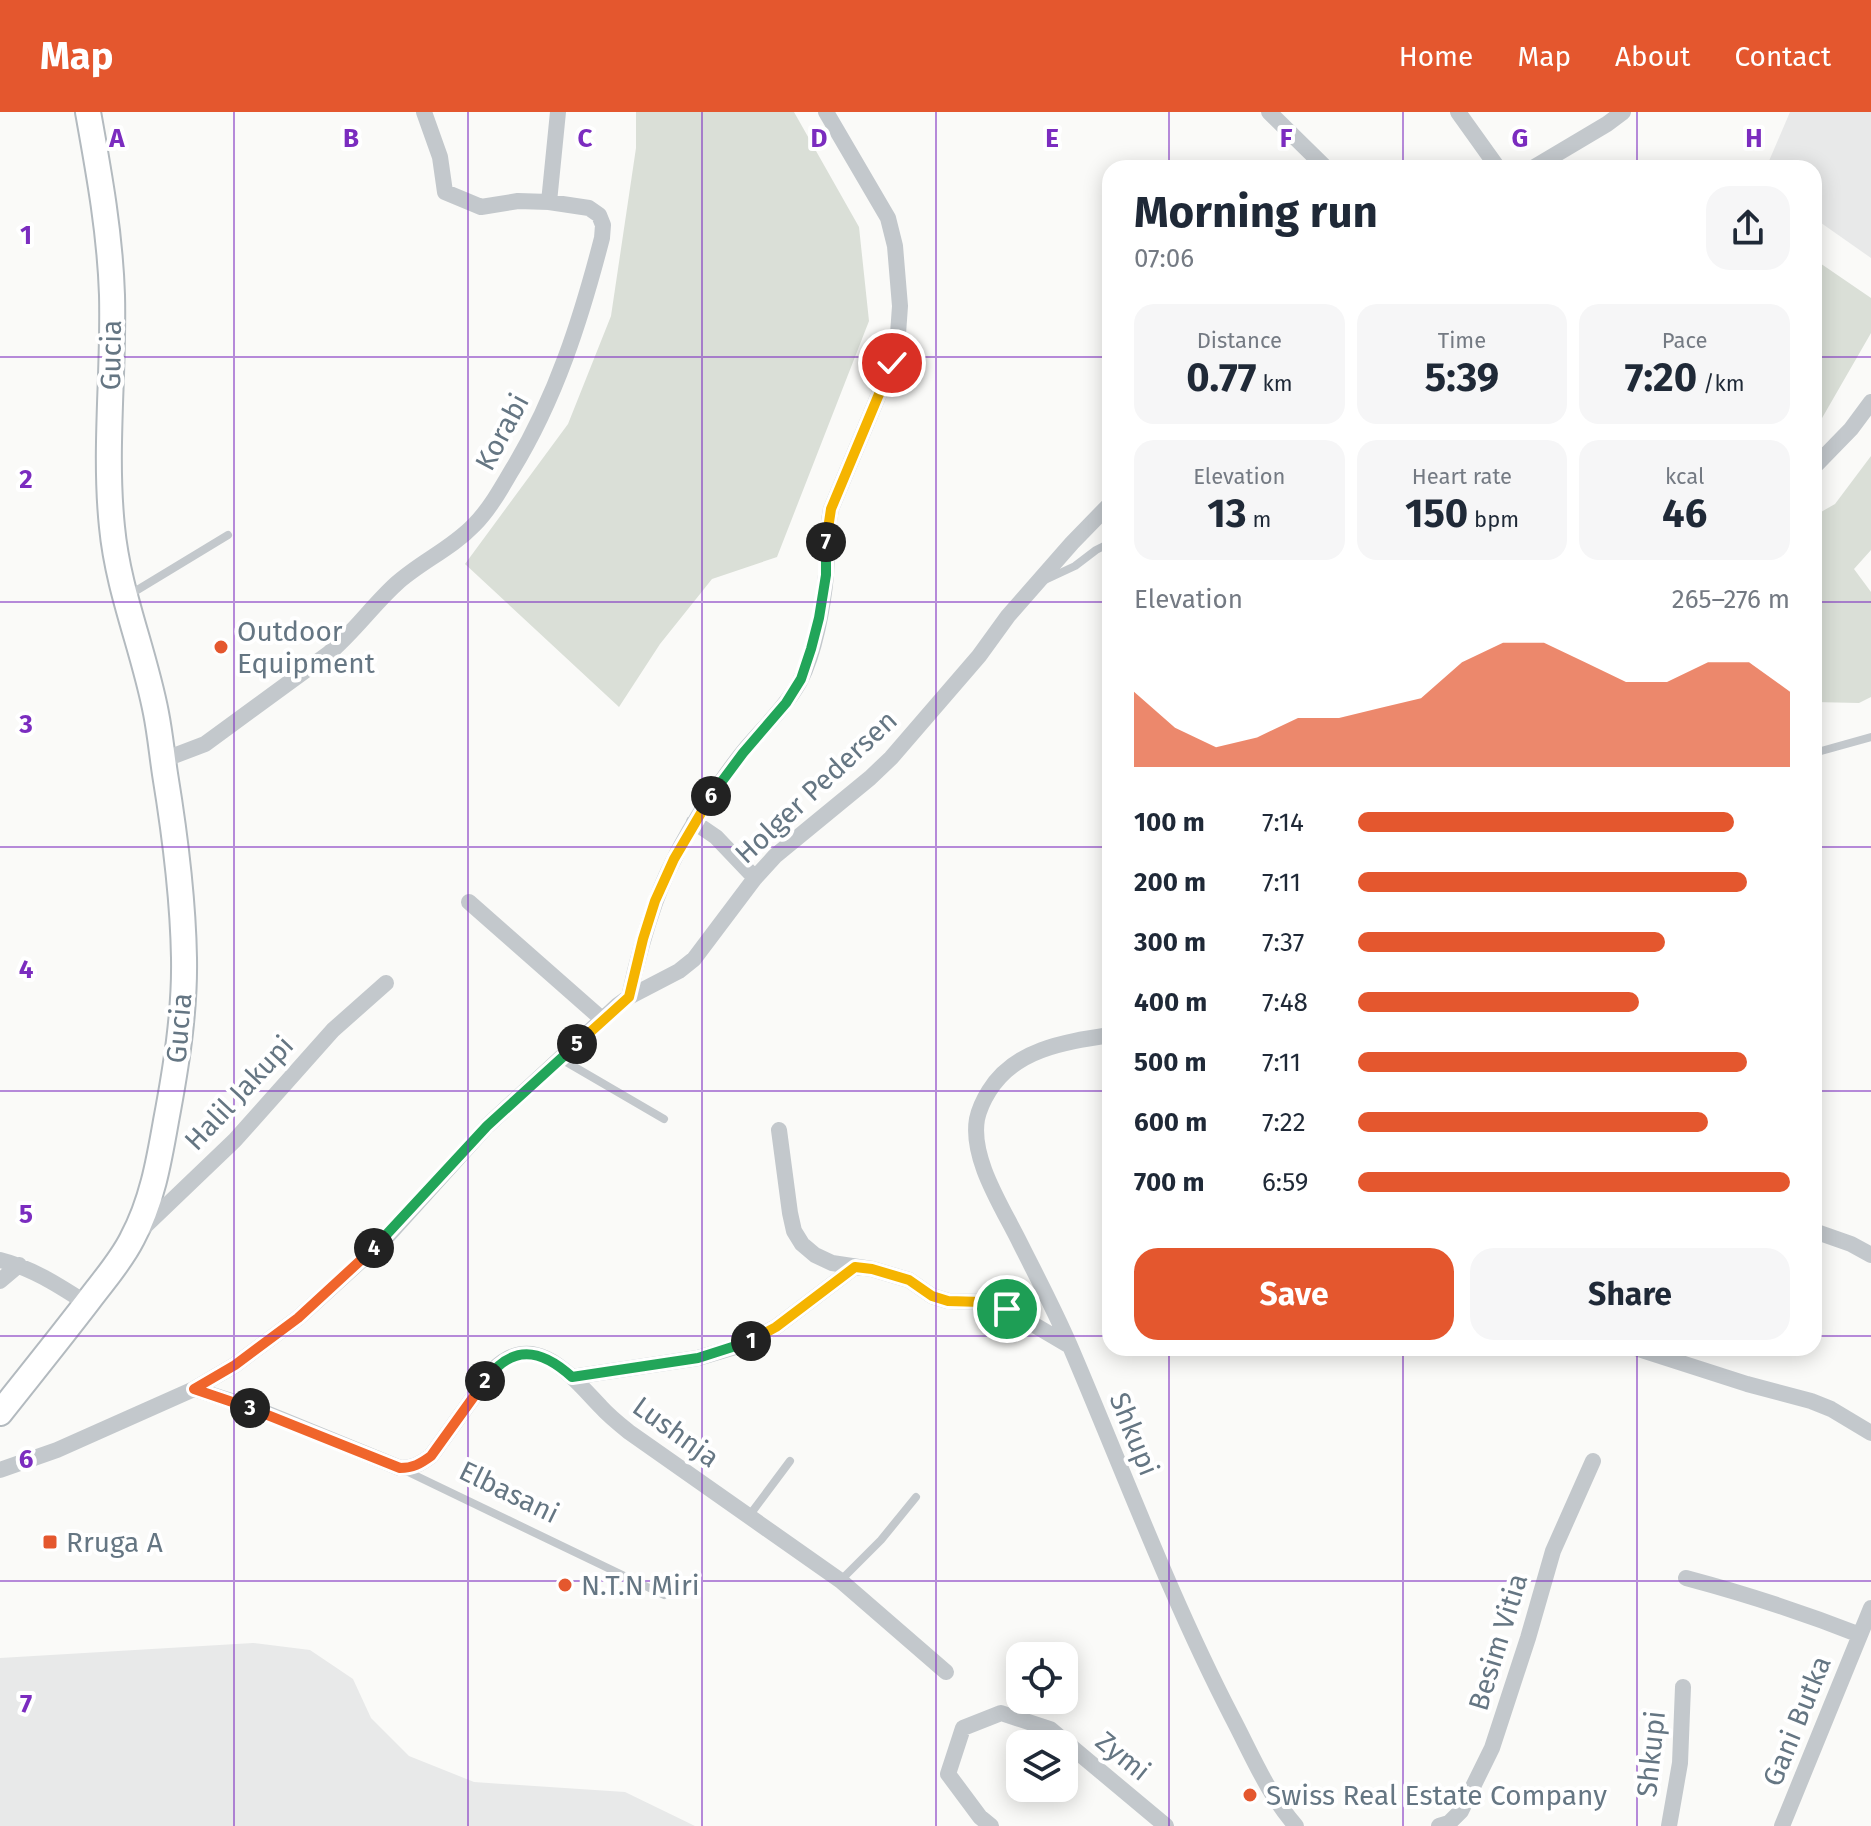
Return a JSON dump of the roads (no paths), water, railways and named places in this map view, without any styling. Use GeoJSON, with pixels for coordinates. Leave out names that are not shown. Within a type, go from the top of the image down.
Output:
{"type":"FeatureCollection","features":[{"type":"Feature","properties":{"kind":"street","name":"Gucia"},"geometry":{"type":"LineString","coordinates":[[0,1413],[113,1268],[147,1208],[156,1177],[174,1078],[181,1019],[184,961],[180,881],[163,760],[156,713],[116,560],[109,483],[110,255],[88,112]]}},
{"type":"Feature","properties":{"kind":"street","name":"Korabi"},"geometry":{"type":"LineString","coordinates":[[163,760],[205,744],[328,654],[410,571],[459,540],[491,505],[528,445],[557,382],[576,330],[602,238],[603,225],[599,215],[589,208],[549,202],[518,201],[481,207],[445,192],[440,157],[424,112]]}},
{"type":"Feature","properties":{"kind":"street"},"geometry":{"type":"LineString","coordinates":[[549,202],[558,112]]}},
{"type":"Feature","properties":{"kind":"street"},"geometry":{"type":"LineString","coordinates":[[629,997],[655,901],[694,822],[801,679],[819,618],[831,509],[892,363],[900,306],[899,275],[888,218],[826,112]]}},
{"type":"Feature","properties":{"kind":"street"},"geometry":{"type":"LineString","coordinates":[[1269,112],[1318,160]]}},
{"type":"Feature","properties":{"kind":"street"},"geometry":{"type":"LineString","coordinates":[[1458,112],[1492,160]]}},
{"type":"Feature","properties":{"kind":"street"},"geometry":{"type":"LineString","coordinates":[[1546,160],[1623,112]]}},
{"type":"Feature","properties":{"kind":"street"},"geometry":{"type":"LineString","coordinates":[[1822,459],[1851,429],[1871,402]]}},
{"type":"Feature","properties":{"kind":"street","name":"Holger Pedersen"},"geometry":{"type":"LineString","coordinates":[[0,1470],[57,1450],[194,1389],[235,1365],[298,1318],[385,1239],[487,1126],[603,1020],[629,997],[679,971],[694,959],[775,856],[891,758],[979,656],[1008,616],[1102,512]]}},
{"type":"Feature","properties":{"kind":"street"},"geometry":{"type":"LineString","coordinates":[[694,822],[716,837],[755,878]]}},
{"type":"Feature","properties":{"kind":"street"},"geometry":{"type":"LineString","coordinates":[[469,902],[603,1020]]}},
{"type":"Feature","properties":{"kind":"street","name":"Halil Jakupi"},"geometry":{"type":"LineString","coordinates":[[131,1240],[265,1109],[310,1053],[386,983]]}},
{"type":"Feature","properties":{"kind":"street","name":"Shkupi"},"geometry":{"type":"LineString","coordinates":[[1102,1036],[1065,1042],[1039,1050],[1014,1063],[984,1099],[977,1119],[977,1141],[983,1165],[1070,1346],[1140,1519],[1214,1682],[1275,1797],[1296,1826]]}},
{"type":"Feature","properties":{"kind":"street"},"geometry":{"type":"LineString","coordinates":[[779,1130],[794,1231],[802,1244],[815,1255],[832,1263],[872,1269],[909,1280],[932,1296],[948,1301],[982,1302],[1007,1309],[1070,1346]]}},
{"type":"Feature","properties":{"kind":"street"},"geometry":{"type":"LineString","coordinates":[[1822,1234],[1871,1255]]}},
{"type":"Feature","properties":{"kind":"street"},"geometry":{"type":"LineString","coordinates":[[0,1260],[19,1265],[86,1303]]}},
{"type":"Feature","properties":{"kind":"street"},"geometry":{"type":"LineString","coordinates":[[0,1281],[19,1265]]}},
{"type":"Feature","properties":{"kind":"street"},"geometry":{"type":"LineString","coordinates":[[572,1377],[698,1358],[745,1344],[776,1327],[855,1267]]}},
{"type":"Feature","properties":{"kind":"street","name":"Lushnja"},"geometry":{"type":"LineString","coordinates":[[400,1468],[411,1468],[431,1456],[501,1362],[523,1354],[548,1358],[629,1432],[841,1581],[946,1672]]}},
{"type":"Feature","properties":{"kind":"street"},"geometry":{"type":"LineString","coordinates":[[1660,1356],[1811,1401],[1871,1433]]}},
{"type":"Feature","properties":{"kind":"street","name":"Elbasani"},"geometry":{"type":"LineString","coordinates":[[194,1389],[256,1409],[400,1468]]}},
{"type":"Feature","properties":{"kind":"street","name":"Besim Vitia"},"geometry":{"type":"LineString","coordinates":[[1439,1826],[1449,1823],[1461,1811],[1492,1748],[1553,1551],[1593,1461]]}},
{"type":"Feature","properties":{"kind":"street","name":"Gani Butka"},"geometry":{"type":"LineString","coordinates":[[1686,1578],[1786,1607],[1860,1635]]}},
{"type":"Feature","properties":{"kind":"street","name":"Gani Butka"},"geometry":{"type":"LineString","coordinates":[[1782,1826],[1871,1608]]}},
{"type":"Feature","properties":{"kind":"street","name":"Shkupi"},"geometry":{"type":"LineString","coordinates":[[1669,1826],[1680,1763],[1683,1687]]}},
{"type":"Feature","properties":{"kind":"street","name":"Zymi"},"geometry":{"type":"LineString","coordinates":[[986,1822],[948,1774],[963,1728],[1001,1713],[1050,1729],[1166,1826]]}},
{"type":"Feature","properties":{"kind":"lane"},"geometry":{"type":"LineString","coordinates":[[125,598],[228,535]]}},
{"type":"Feature","properties":{"kind":"lane"},"geometry":{"type":"LineString","coordinates":[[1038,583],[1075,566],[1102,547]]}},
{"type":"Feature","properties":{"kind":"lane"},"geometry":{"type":"LineString","coordinates":[[1822,751],[1871,737]]}},
{"type":"Feature","properties":{"kind":"lane"},"geometry":{"type":"LineString","coordinates":[[561,1059],[664,1119]]}},
{"type":"Feature","properties":{"kind":"lane"},"geometry":{"type":"LineString","coordinates":[[749,1516],[790,1461]]}},
{"type":"Feature","properties":{"kind":"lane","name":"Elbasani"},"geometry":{"type":"LineString","coordinates":[[400,1468],[664,1595]]}},
{"type":"Feature","properties":{"kind":"lane"},"geometry":{"type":"LineString","coordinates":[[841,1581],[881,1540],[916,1497]]}},
{"type":"Feature","properties":{"kind":"place","name":"Outdoor Equipment"},"geometry":{"type":"Point","coordinates":[221,647]}},
{"type":"Feature","properties":{"kind":"place","name":"Rruga A"},"geometry":{"type":"Point","coordinates":[50,1542]}},
{"type":"Feature","properties":{"kind":"place","name":"N.T.N Miri"},"geometry":{"type":"Point","coordinates":[565,1585]}},
{"type":"Feature","properties":{"kind":"place","name":"Swiss Real Estate Company"},"geometry":{"type":"Point","coordinates":[1250,1795]}}]}
